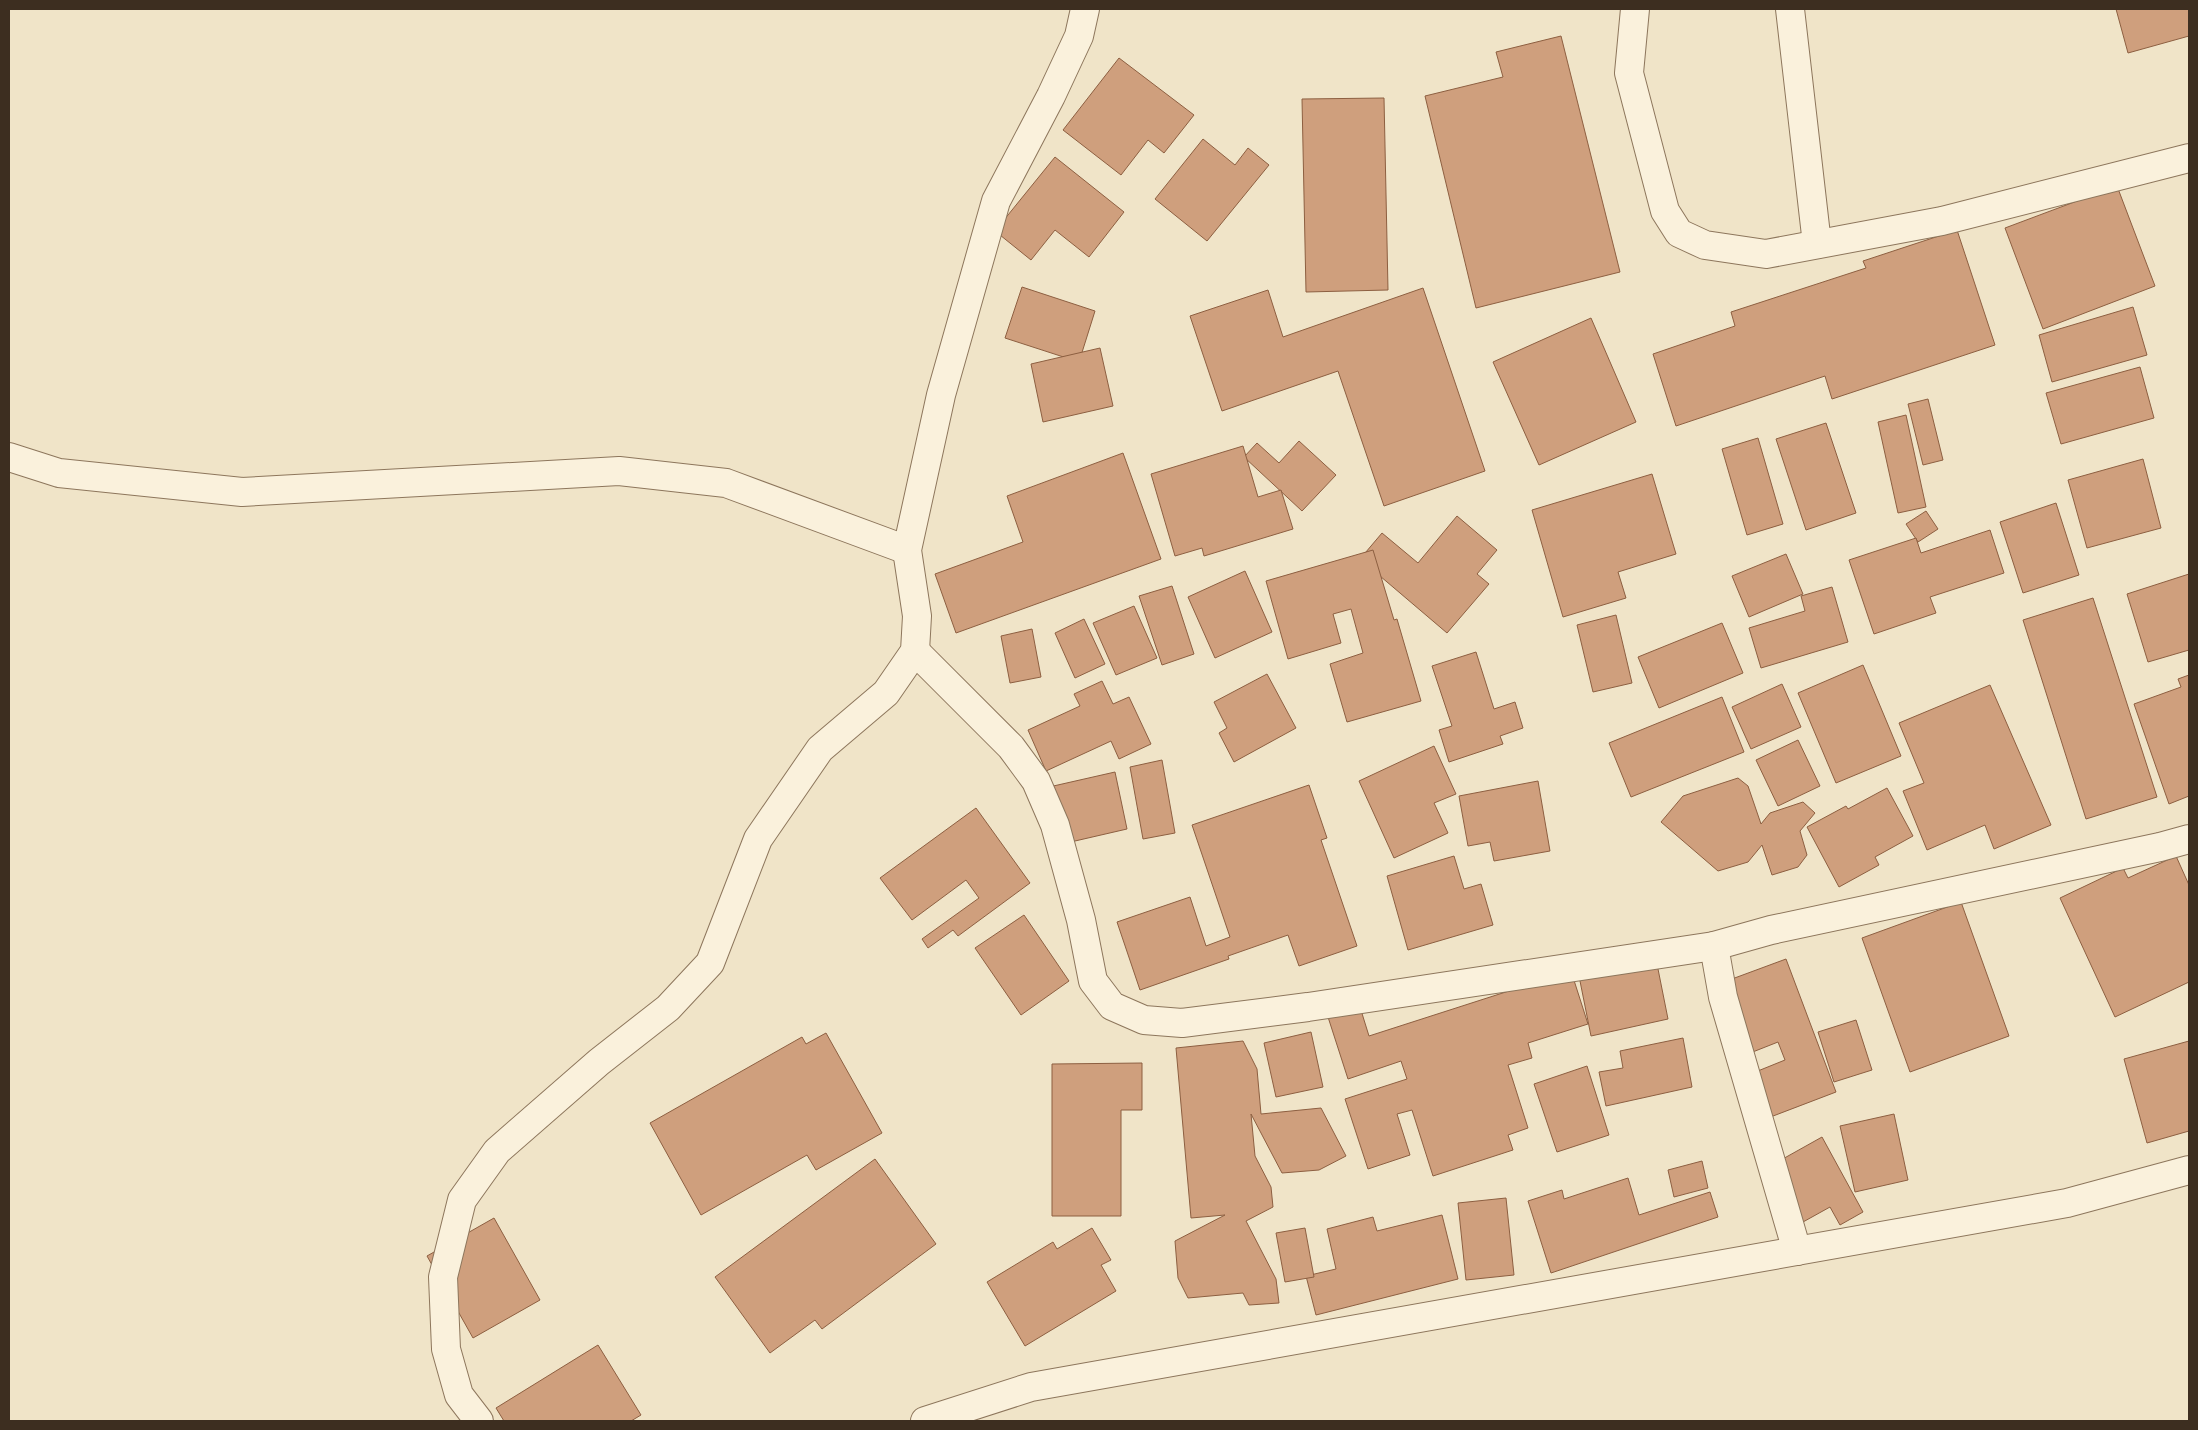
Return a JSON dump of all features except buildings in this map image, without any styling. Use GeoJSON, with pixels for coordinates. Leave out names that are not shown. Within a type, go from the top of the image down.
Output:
{"type":"FeatureCollection","features":[{"type":"Feature","properties":{"kind":"street"},"geometry":{"type":"LineString","coordinates":[[479,1421],[459,1395],[446,1349],[443,1277],[462,1200],[497,1150],[599,1062],[668,1008],[710,963],[758,839],[820,749],[886,693],[915,651],[917,616],[907,550],[941,395],[996,201],[1051,96],[1078,36],[1085,9]]}},
{"type":"Feature","properties":{"kind":"street"},"geometry":{"type":"LineString","coordinates":[[1634,9],[1629,73],[1665,211],[1679,233],[1705,245],[1766,254],[1942,221],[2189,158]]}},
{"type":"Feature","properties":{"kind":"street"},"geometry":{"type":"LineString","coordinates":[[1790,9],[1817,244]]}},
{"type":"Feature","properties":{"kind":"street"},"geometry":{"type":"LineString","coordinates":[[9,457],[59,473],[242,492],[475,478],[628,472],[726,483],[907,550]]}},
{"type":"Feature","properties":{"kind":"street"},"geometry":{"type":"LineString","coordinates":[[915,651],[1011,747],[1036,781],[1055,825],[1081,920],[1094,981],[1112,1006],[1144,1020],[1182,1022],[1298,1008],[1714,946],[1771,930],[2151,849],[2189,839]]}},
{"type":"Feature","properties":{"kind":"street"},"geometry":{"type":"LineString","coordinates":[[1714,946],[1723,998],[1797,1251]]}},
{"type":"Feature","properties":{"kind":"street"},"geometry":{"type":"LineString","coordinates":[[925,1421],[1030,1387],[2067,1203],[2189,1170]]}}]}
